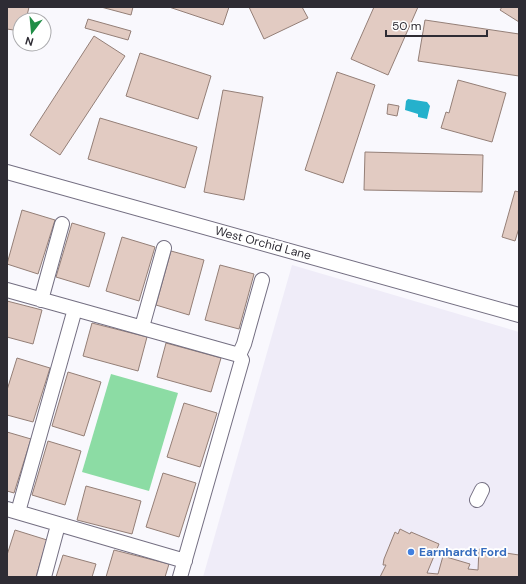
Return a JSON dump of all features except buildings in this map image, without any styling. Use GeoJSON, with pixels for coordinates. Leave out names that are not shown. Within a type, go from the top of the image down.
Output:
{"type":"FeatureCollection","features":[{"type":"Feature","properties":{"kind":"street","name":"West Orchid Lane"},"geometry":{"type":"LineString","coordinates":[[7,172],[519,315]]}},
{"type":"Feature","properties":{"kind":"street"},"geometry":{"type":"LineString","coordinates":[[41,300],[62,224]]}},
{"type":"Feature","properties":{"kind":"street"},"geometry":{"type":"LineString","coordinates":[[142,327],[164,248]]}},
{"type":"Feature","properties":{"kind":"street"},"geometry":{"type":"LineString","coordinates":[[239,355],[244,344],[262,280]]}},
{"type":"Feature","properties":{"kind":"street"},"geometry":{"type":"LineString","coordinates":[[7,290],[239,355],[242,360],[180,577]]}},
{"type":"Feature","properties":{"kind":"street"},"geometry":{"type":"LineString","coordinates":[[75,309],[12,511],[185,561]]}},
{"type":"Feature","properties":{"kind":"street"},"geometry":{"type":"LineString","coordinates":[[44,577],[58,524]]}},
{"type":"Feature","properties":{"kind":"shaded area"},"geometry":{"type":"Polygon","coordinates":[[[292,265],[519,332],[519,577],[203,577],[292,265]]]}},
{"type":"Feature","properties":{"kind":"green space"},"geometry":{"type":"Polygon","coordinates":[[[111,374],[178,393],[149,491],[82,472],[111,374]]]}},
{"type":"Feature","properties":{"kind":"water"},"geometry":{"type":"Polygon","coordinates":[[[408,99],[427,102],[430,106],[427,119],[418,117],[418,114],[405,110],[406,101],[408,99]]]}},
{"type":"Feature","properties":{"kind":"place","name":"Earnhardt Ford"},"geometry":{"type":"Point","coordinates":[411,552]}}]}
